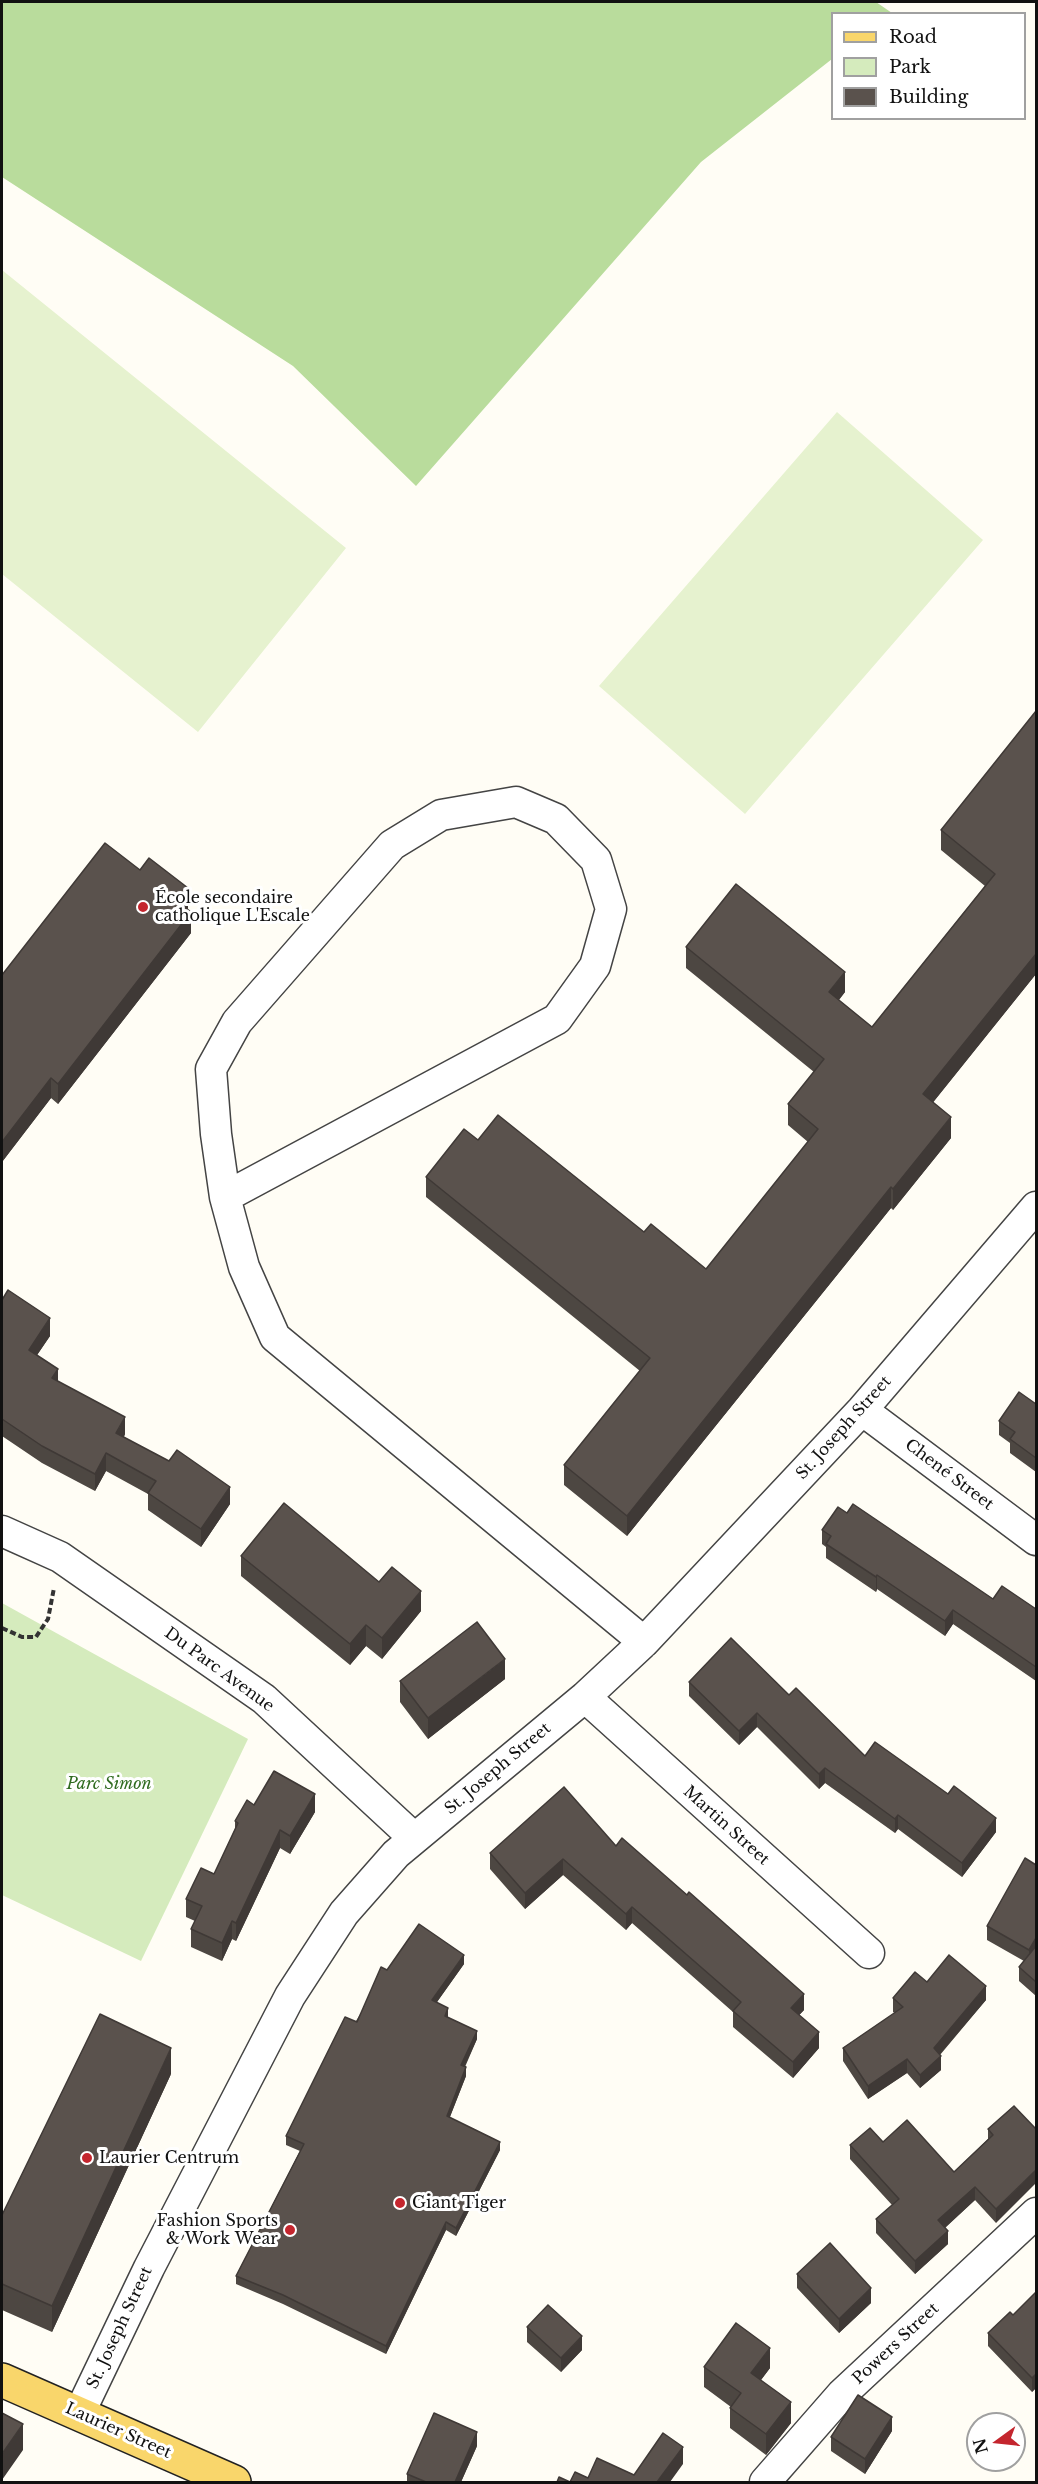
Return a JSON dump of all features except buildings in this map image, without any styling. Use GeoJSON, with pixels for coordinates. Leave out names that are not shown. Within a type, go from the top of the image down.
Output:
{"type":"FeatureCollection","features":[{"type":"Feature","properties":{"kind":"main road","name":"Laurier Street"},"geometry":{"type":"LineString","coordinates":[[2,2380],[79,2414],[197,2475],[234,2482]]}},
{"type":"Feature","properties":{"kind":"street"},"geometry":{"type":"LineString","coordinates":[[225,1197],[556,1019],[595,966],[611,909],[596,860],[556,819],[516,802],[441,815],[392,845],[237,1022],[211,1069],[216,1134],[225,1197],[244,1267],[275,1337],[644,1642]]}},
{"type":"Feature","properties":{"kind":"street","name":"St. Joseph Street"},"geometry":{"type":"LineString","coordinates":[[79,2414],[148,2268],[290,1996],[344,1913],[367,1884],[414,1839],[585,1697],[644,1642],[862,1410],[1036,1207]]}},
{"type":"Feature","properties":{"kind":"street","name":"Chené Street"},"geometry":{"type":"LineString","coordinates":[[862,1410],[1036,1540]]}},
{"type":"Feature","properties":{"kind":"street","name":"Du Parc Avenue"},"geometry":{"type":"LineString","coordinates":[[2,1531],[60,1557],[264,1699],[414,1839]]}},
{"type":"Feature","properties":{"kind":"street","name":"Martin Street"},"geometry":{"type":"LineString","coordinates":[[585,1697],[869,1953]]}},
{"type":"Feature","properties":{"kind":"street","name":"Powers Street"},"geometry":{"type":"LineString","coordinates":[[765,2482],[842,2394],[1036,2213]]}},
{"type":"Feature","properties":{"kind":"path"},"geometry":{"type":"LineString","coordinates":[[2,1628],[22,1637],[36,1637],[48,1619],[60,1557]]}},
{"type":"Feature","properties":{"kind":"green space"},"geometry":{"type":"Polygon","coordinates":[[[2,2],[876,2],[891,12],[831,12],[831,60],[701,162],[416,486],[293,366],[2,177],[2,2]]]}},
{"type":"Feature","properties":{"kind":"green space"},"geometry":{"type":"Polygon","coordinates":[[[2,270],[346,548],[198,732],[2,574],[2,270]]]}},
{"type":"Feature","properties":{"kind":"green space"},"geometry":{"type":"Polygon","coordinates":[[[837,412],[983,540],[745,814],[599,686],[837,412]]]}},
{"type":"Feature","properties":{"kind":"green space","name":"Parc Simon"},"geometry":{"type":"Polygon","coordinates":[[[2,1603],[248,1739],[141,1961],[2,1895],[2,1603]]]}},
{"type":"Feature","properties":{"kind":"place","name":"École secondaire catholique L'Escale"},"geometry":{"type":"Point","coordinates":[143,907]}},
{"type":"Feature","properties":{"kind":"place","name":"Laurier Centrum"},"geometry":{"type":"Point","coordinates":[87,2158]}},
{"type":"Feature","properties":{"kind":"place","name":"Giant Tiger"},"geometry":{"type":"Point","coordinates":[400,2203]}},
{"type":"Feature","properties":{"kind":"place","name":"Fashion Sports & Work Wear"},"geometry":{"type":"Point","coordinates":[290,2230]}}]}
